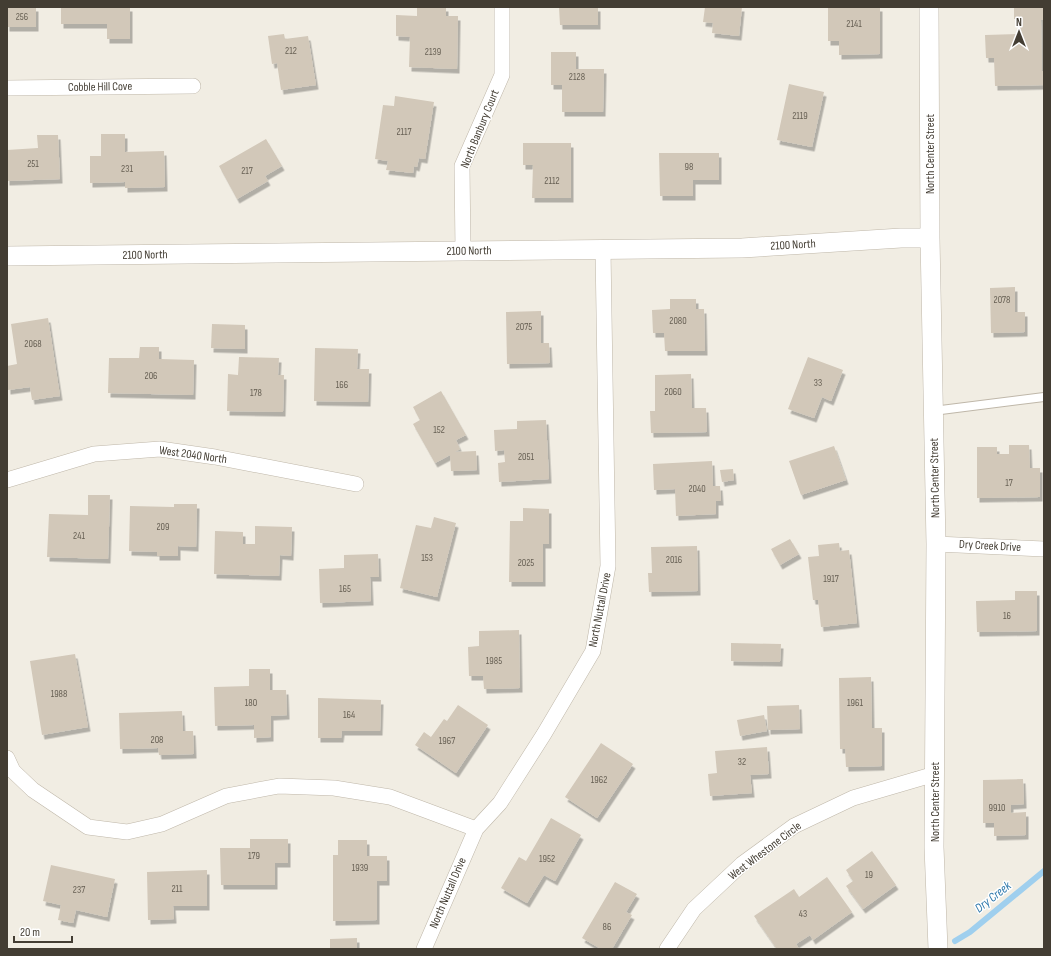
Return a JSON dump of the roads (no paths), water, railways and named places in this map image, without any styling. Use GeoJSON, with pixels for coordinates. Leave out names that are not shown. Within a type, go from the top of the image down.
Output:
{"type":"FeatureCollection","features":[{"type":"Feature","properties":{"kind":"street","name":"North Banbury Court"},"geometry":{"type":"LineString","coordinates":[[463,251],[462,166],[502,75],[502,7]]}},
{"type":"Feature","properties":{"kind":"street","name":"North Center Street"},"geometry":{"type":"LineString","coordinates":[[929,7],[930,238],[936,544],[934,847],[938,949]]}},
{"type":"Feature","properties":{"kind":"street","name":"Cobble Hill Cove"},"geometry":{"type":"LineString","coordinates":[[7,88],[193,86]]}},
{"type":"Feature","properties":{"kind":"street","name":"2100 North"},"geometry":{"type":"LineString","coordinates":[[7,256],[742,248],[902,238],[930,238]]}},
{"type":"Feature","properties":{"kind":"street","name":"North Nuttall Drive"},"geometry":{"type":"LineString","coordinates":[[424,949],[476,829],[500,803],[544,734],[593,651],[608,566],[603,250]]}},
{"type":"Feature","properties":{"kind":"street","name":"West 2040 North"},"geometry":{"type":"LineString","coordinates":[[7,480],[94,454],[160,449],[216,457],[356,484]]}},
{"type":"Feature","properties":{"kind":"street","name":"Dry Creek Drive"},"geometry":{"type":"LineString","coordinates":[[936,544],[1044,549]]}},
{"type":"Feature","properties":{"kind":"street"},"geometry":{"type":"LineString","coordinates":[[7,758],[13,770],[33,790],[88,826],[127,832],[162,824],[226,796],[279,786],[334,788],[390,797],[476,829]]}},
{"type":"Feature","properties":{"kind":"street","name":"West Whestone Circle"},"geometry":{"type":"LineString","coordinates":[[667,949],[694,909],[742,864],[794,826],[854,798],[935,774]]}},
{"type":"Feature","properties":{"kind":"lane"},"geometry":{"type":"LineString","coordinates":[[933,411],[1044,396]]}},
{"type":"Feature","properties":{"kind":"waterway","name":"Dry Creek"},"geometry":{"type":"LineString","coordinates":[[955,941],[970,932],[1044,871]]}}]}
